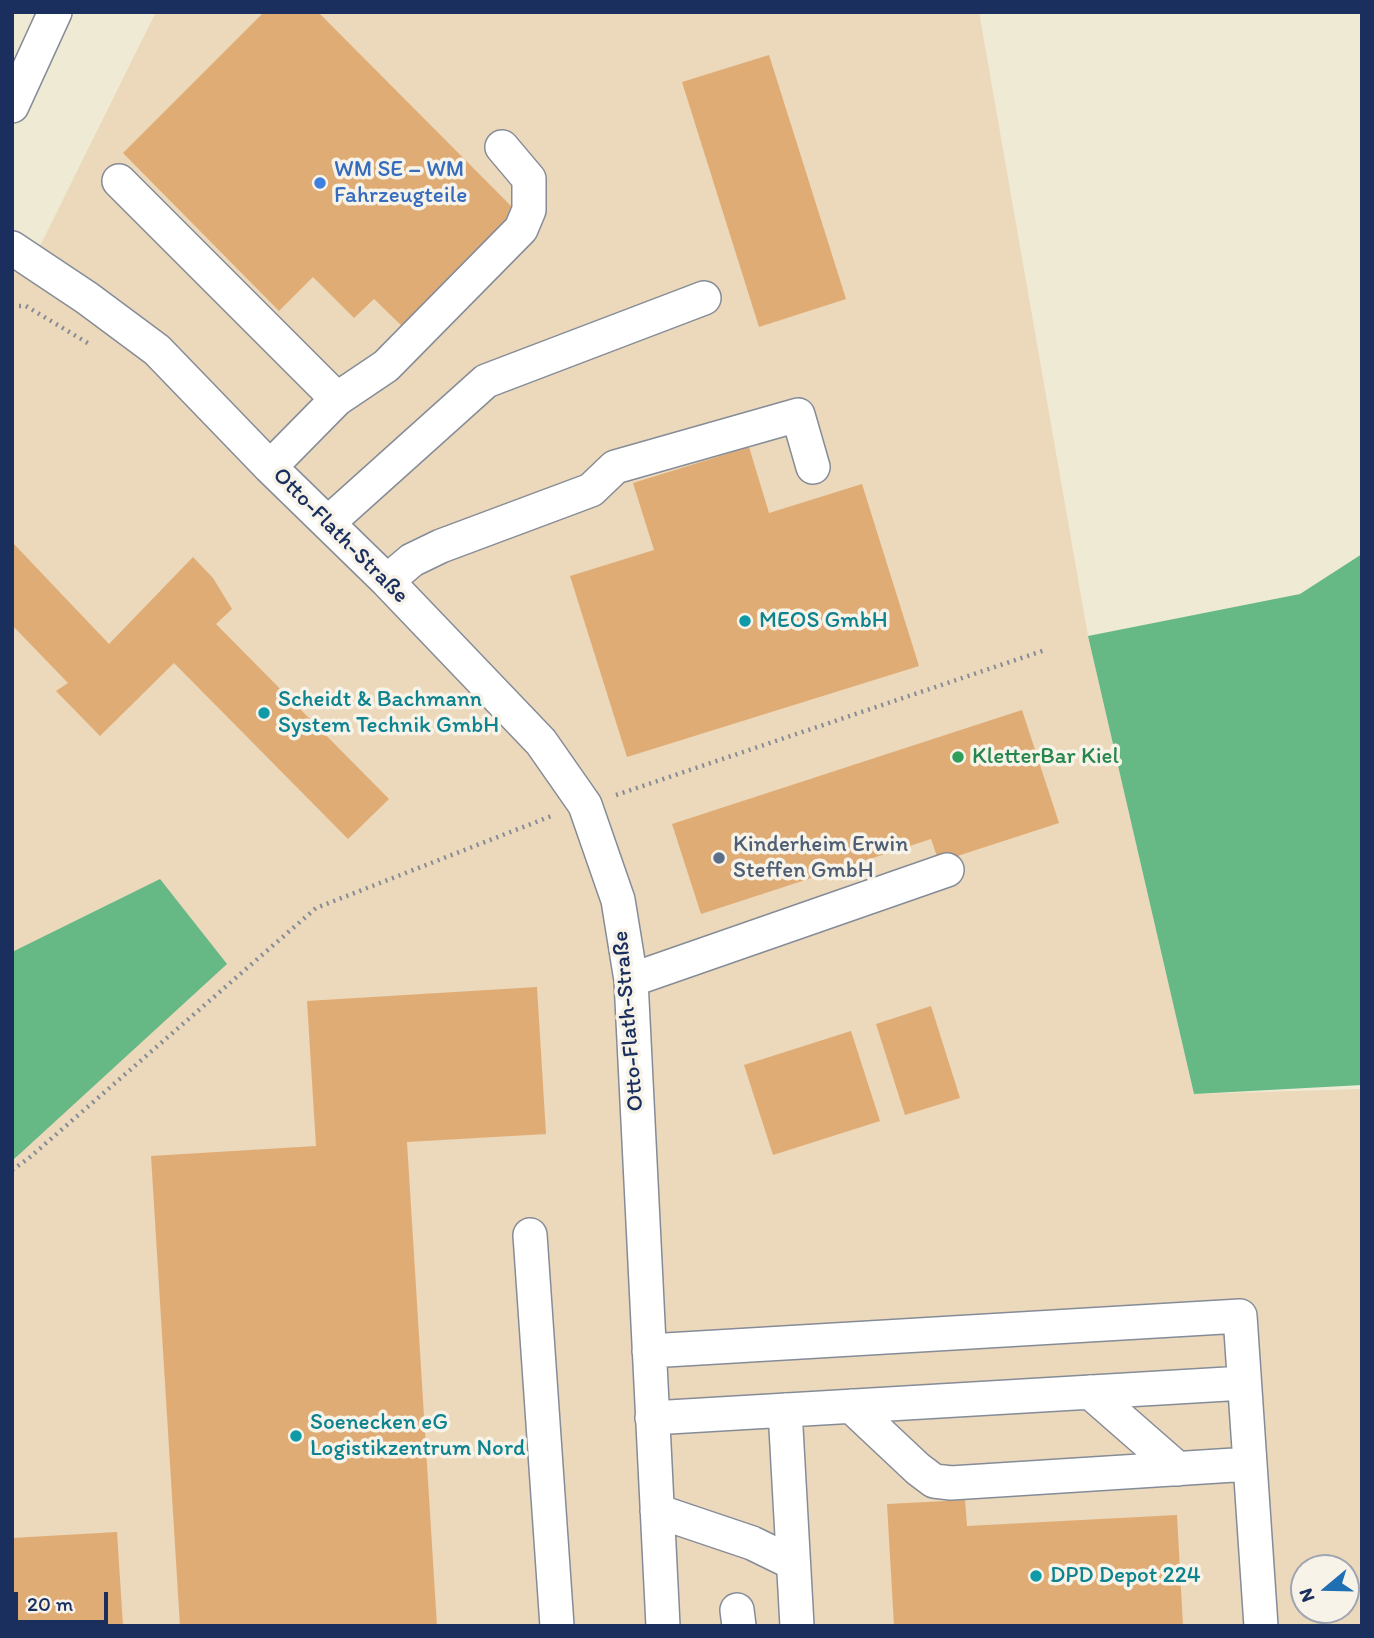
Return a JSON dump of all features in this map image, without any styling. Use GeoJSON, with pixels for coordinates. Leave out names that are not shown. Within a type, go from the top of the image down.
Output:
{"type":"FeatureCollection","features":[{"type":"Feature","properties":{"kind":"street"},"geometry":{"type":"LineString","coordinates":[[12,106],[55,12]]}},
{"type":"Feature","properties":{"kind":"street"},"geometry":{"type":"LineString","coordinates":[[270,467],[337,399],[386,366],[522,229],[529,210],[528,179],[502,147]]}},
{"type":"Feature","properties":{"kind":"street"},"geometry":{"type":"LineString","coordinates":[[119,181],[337,399]]}},
{"type":"Feature","properties":{"kind":"street","name":"Otto-Flath-Straße"},"geometry":{"type":"LineString","coordinates":[[12,248],[87,298],[157,350],[270,467],[387,581],[541,742],[585,805],[618,900],[631,980],[663,1626]]}},
{"type":"Feature","properties":{"kind":"street"},"geometry":{"type":"LineString","coordinates":[[329,522],[486,381],[704,298]]}},
{"type":"Feature","properties":{"kind":"street"},"geometry":{"type":"LineString","coordinates":[[387,581],[412,560],[441,546],[591,490],[615,467],[798,415],[813,467]]}},
{"type":"Feature","properties":{"kind":"street"},"geometry":{"type":"LineString","coordinates":[[631,980],[947,870]]}},
{"type":"Feature","properties":{"kind":"street"},"geometry":{"type":"LineString","coordinates":[[530,1235],[557,1626]]}},
{"type":"Feature","properties":{"kind":"street"},"geometry":{"type":"LineString","coordinates":[[649,1351],[1240,1316],[1261,1626]]}},
{"type":"Feature","properties":{"kind":"street"},"geometry":{"type":"LineString","coordinates":[[652,1418],[1244,1383]]}},
{"type":"Feature","properties":{"kind":"street"},"geometry":{"type":"LineString","coordinates":[[1090,1392],[1178,1468]]}},
{"type":"Feature","properties":{"kind":"street"},"geometry":{"type":"LineString","coordinates":[[851,1406],[934,1481],[950,1483],[1250,1464]]}},
{"type":"Feature","properties":{"kind":"street"},"geometry":{"type":"LineString","coordinates":[[785,1410],[797,1626]]}},
{"type":"Feature","properties":{"kind":"street"},"geometry":{"type":"LineString","coordinates":[[657,1511],[752,1544],[793,1563]]}},
{"type":"Feature","properties":{"kind":"path"},"geometry":{"type":"LineString","coordinates":[[12,1170],[316,908],[517,828],[1045,650]]}},
{"type":"Feature","properties":{"kind":"shaded area"},"geometry":{"type":"Polygon","coordinates":[[[156,12],[979,12],[1088,636],[1194,1094],[1362,1089],[1362,1626],[12,1626],[12,1161],[16,1159],[160,879],[12,952],[12,276],[41,244],[156,12]]]}},
{"type":"Feature","properties":{"kind":"green space"},"geometry":{"type":"Polygon","coordinates":[[[1362,554],[1362,1085],[1194,1094],[1088,636],[1300,594],[1362,554]]]}},
{"type":"Feature","properties":{"kind":"green space"},"geometry":{"type":"Polygon","coordinates":[[[160,879],[227,964],[12,1161],[12,952],[160,879]]]}},
{"type":"Feature","properties":{"kind":"building","name":"WM SE – WM Fahrzeugteile"},"geometry":{"type":"Polygon","coordinates":[[[264,12],[318,12],[518,213],[403,327],[374,299],[354,318],[313,277],[279,311],[123,153],[264,12]]]}},
{"type":"Feature","properties":{"kind":"building"},"geometry":{"type":"Polygon","coordinates":[[[769,55],[846,299],[759,327],[682,82],[769,55]]]}},
{"type":"Feature","properties":{"kind":"building","name":"MEOS GmbH"},"geometry":{"type":"Polygon","coordinates":[[[749,447],[769,513],[862,484],[919,666],[627,757],[570,576],[654,550],[633,483],[749,447]]]}},
{"type":"Feature","properties":{"kind":"building","name":"Scheidt & Bachmann System Technik GmbH"},"geometry":{"type":"Polygon","coordinates":[[[12,542],[109,644],[193,557],[213,578],[232,609],[216,624],[389,799],[348,839],[174,663],[100,736],[56,691],[68,683],[12,625],[12,542]]]}},
{"type":"Feature","properties":{"kind":"building","name":"KletterBar Kiel"},"geometry":{"type":"Polygon","coordinates":[[[1022,710],[1059,823],[939,862],[931,839],[701,914],[672,824],[1022,710]]]}},
{"type":"Feature","properties":{"kind":"building","name":"Soenecken eG Logistikzentrum Nord"},"geometry":{"type":"Polygon","coordinates":[[[537,987],[546,1134],[407,1142],[437,1626],[180,1626],[151,1156],[316,1146],[307,1001],[537,987]]]}},
{"type":"Feature","properties":{"kind":"building"},"geometry":{"type":"Polygon","coordinates":[[[931,1006],[960,1098],[905,1115],[876,1024],[931,1006]]]}},
{"type":"Feature","properties":{"kind":"building"},"geometry":{"type":"Polygon","coordinates":[[[851,1031],[880,1121],[773,1155],[744,1065],[851,1031]]]}},
{"type":"Feature","properties":{"kind":"building","name":"DPD Depot 224"},"geometry":{"type":"Polygon","coordinates":[[[965,1500],[967,1526],[1177,1515],[1183,1626],[894,1626],[887,1504],[965,1500]]]}},
{"type":"Feature","properties":{"kind":"building"},"geometry":{"type":"Polygon","coordinates":[[[117,1532],[123,1626],[12,1626],[12,1538],[117,1532]]]}},
{"type":"Feature","properties":{"kind":"place","name":"WM SE – WM Fahrzeugteile"},"geometry":{"type":"Point","coordinates":[320,183]}},
{"type":"Feature","properties":{"kind":"place","name":"MEOS GmbH"},"geometry":{"type":"Point","coordinates":[745,621]}},
{"type":"Feature","properties":{"kind":"place","name":"Scheidt & Bachmann System Technik GmbH"},"geometry":{"type":"Point","coordinates":[264,713]}},
{"type":"Feature","properties":{"kind":"place","name":"KletterBar Kiel"},"geometry":{"type":"Point","coordinates":[958,757]}},
{"type":"Feature","properties":{"kind":"place","name":"Kinderheim Erwin Steffen GmbH"},"geometry":{"type":"Point","coordinates":[719,858]}},
{"type":"Feature","properties":{"kind":"place","name":"Soenecken eG Logistikzentrum Nord"},"geometry":{"type":"Point","coordinates":[296,1436]}},
{"type":"Feature","properties":{"kind":"place","name":"DPD Depot 224"},"geometry":{"type":"Point","coordinates":[1036,1576]}}]}
